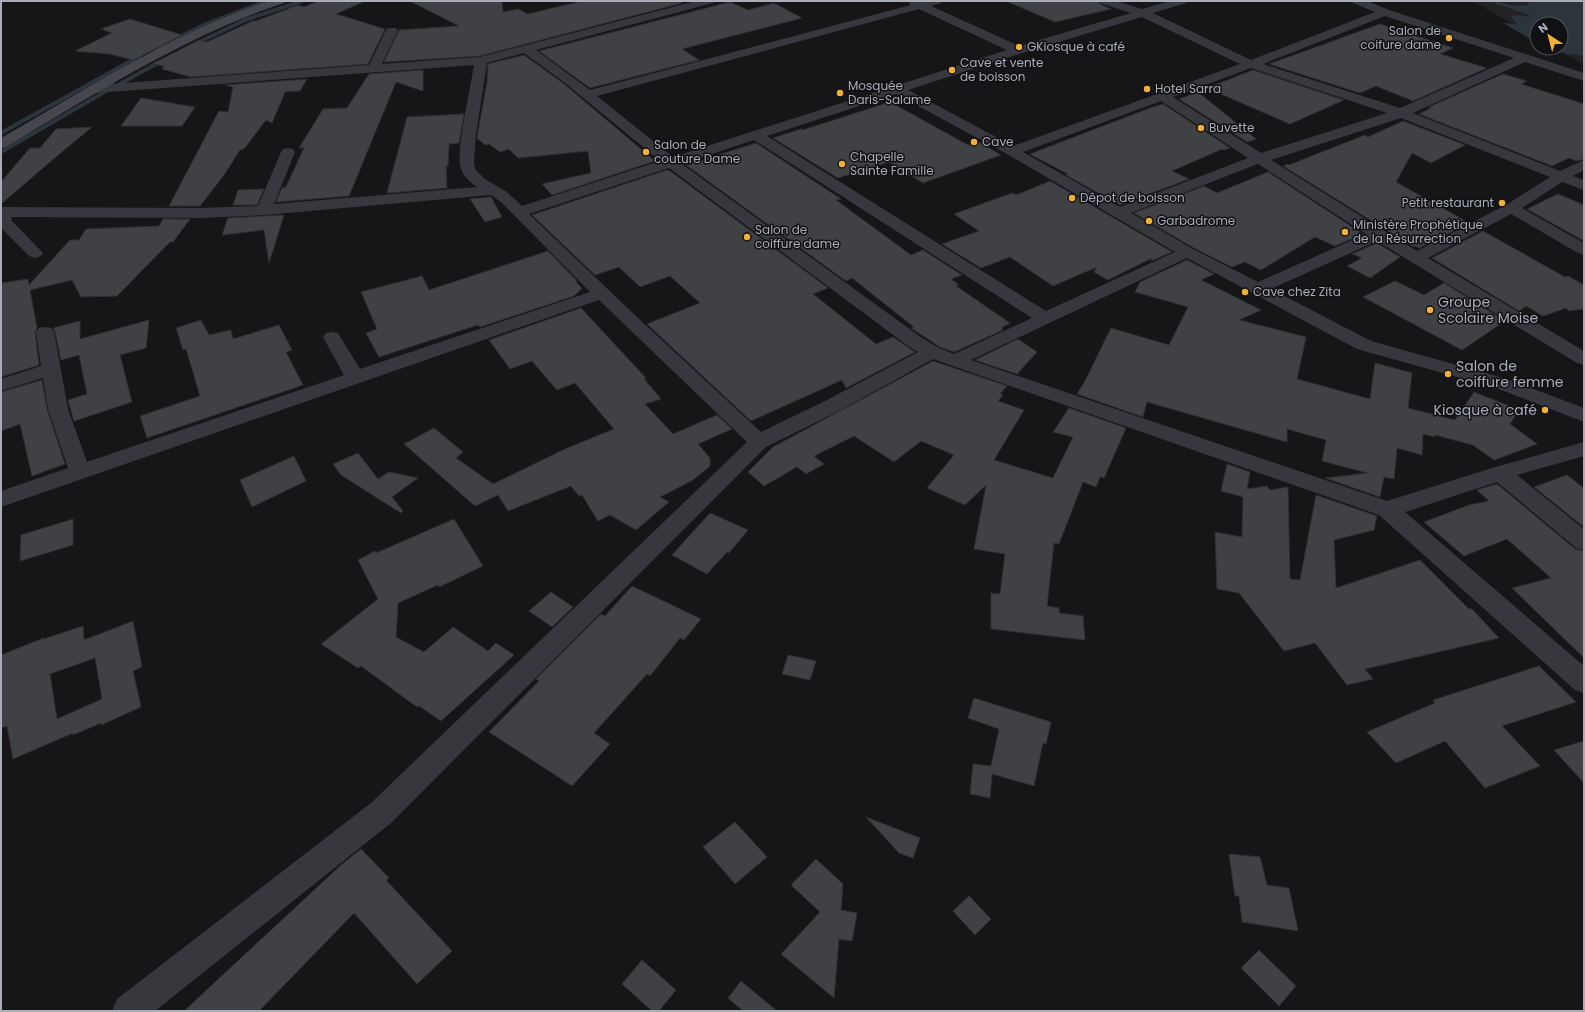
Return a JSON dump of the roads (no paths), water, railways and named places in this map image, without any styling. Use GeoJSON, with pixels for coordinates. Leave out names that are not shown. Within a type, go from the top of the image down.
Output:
{"type":"FeatureCollection","features":[{"type":"Feature","properties":{"kind":"street"},"geometry":{"type":"LineString","coordinates":[[1,144],[148,60],[207,30],[253,10],[280,1]]}},
{"type":"Feature","properties":{"kind":"street"},"geometry":{"type":"LineString","coordinates":[[96,89],[482,61],[709,1]]}},
{"type":"Feature","properties":{"kind":"street"},"geometry":{"type":"LineString","coordinates":[[588,95],[915,3],[937,1]]}},
{"type":"Feature","properties":{"kind":"street"},"geometry":{"type":"LineString","coordinates":[[1104,1],[1143,13],[1251,64],[1401,112],[1584,185]]}},
{"type":"Feature","properties":{"kind":"street"},"geometry":{"type":"LineString","coordinates":[[519,212],[1018,50],[1182,1]]}},
{"type":"Feature","properties":{"kind":"street"},"geometry":{"type":"LineString","coordinates":[[1357,1],[1385,12],[1584,77]]}},
{"type":"Feature","properties":{"kind":"street"},"geometry":{"type":"LineString","coordinates":[[915,3],[1018,50]]}},
{"type":"Feature","properties":{"kind":"street"},"geometry":{"type":"LineString","coordinates":[[1012,151],[1251,64],[1385,12]]}},
{"type":"Feature","properties":{"kind":"street"},"geometry":{"type":"LineString","coordinates":[[374,70],[392,30]]}},
{"type":"Feature","properties":{"kind":"street"},"geometry":{"type":"LineString","coordinates":[[527,49],[588,95],[671,162],[914,342],[943,356],[1387,509],[1584,682]]}},
{"type":"Feature","properties":{"kind":"street"},"geometry":{"type":"LineString","coordinates":[[1120,212],[1258,159],[1401,112],[1524,58]]}},
{"type":"Feature","properties":{"kind":"street"},"geometry":{"type":"LineString","coordinates":[[482,61],[468,148],[467,167],[477,180],[501,194],[600,294],[759,442]]}},
{"type":"Feature","properties":{"kind":"street"},"geometry":{"type":"LineString","coordinates":[[897,89],[1012,151],[1188,252],[1364,345],[1503,384],[1584,415]]}},
{"type":"Feature","properties":{"kind":"street"},"geometry":{"type":"LineString","coordinates":[[1162,96],[1378,235],[1584,359]]}},
{"type":"Feature","properties":{"kind":"street"},"geometry":{"type":"LineString","coordinates":[[756,135],[1045,318]]}},
{"type":"Feature","properties":{"kind":"street"},"geometry":{"type":"LineString","coordinates":[[264,210],[288,152]]}},
{"type":"Feature","properties":{"kind":"street"},"geometry":{"type":"LineString","coordinates":[[1416,258],[1510,208],[1561,176],[1584,164]]}},
{"type":"Feature","properties":{"kind":"street"},"geometry":{"type":"LineString","coordinates":[[34,253],[5,223],[1,212],[201,214],[493,190]]}},
{"type":"Feature","properties":{"kind":"street"},"geometry":{"type":"LineString","coordinates":[[1510,208],[1584,250]]}},
{"type":"Feature","properties":{"kind":"street"},"geometry":{"type":"LineString","coordinates":[[1257,289],[1378,235]]}},
{"type":"Feature","properties":{"kind":"street"},"geometry":{"type":"LineString","coordinates":[[129,1011],[381,813],[759,442],[832,406],[943,356],[1045,318],[1188,252]]}},
{"type":"Feature","properties":{"kind":"street"},"geometry":{"type":"LineString","coordinates":[[1,499],[600,294]]}},
{"type":"Feature","properties":{"kind":"street"},"geometry":{"type":"LineString","coordinates":[[45,332],[58,409],[80,472]]}},
{"type":"Feature","properties":{"kind":"street"},"geometry":{"type":"LineString","coordinates":[[332,337],[356,378]]}},
{"type":"Feature","properties":{"kind":"street"},"geometry":{"type":"LineString","coordinates":[[1,385],[51,369]]}},
{"type":"Feature","properties":{"kind":"street"},"geometry":{"type":"LineString","coordinates":[[1387,509],[1413,502],[1500,473],[1584,449]]}},
{"type":"Feature","properties":{"kind":"street"},"geometry":{"type":"LineString","coordinates":[[1500,473],[1584,542]]}},
{"type":"Feature","properties":{"kind":"waterway"},"geometry":{"type":"LineString","coordinates":[[157,48],[206,24],[267,1]]}},
{"type":"Feature","properties":{"kind":"waterway"},"geometry":{"type":"LineString","coordinates":[[193,45],[245,20],[302,1]]}},
{"type":"Feature","properties":{"kind":"waterway"},"geometry":{"type":"LineString","coordinates":[[1,133],[140,56]]}},
{"type":"Feature","properties":{"kind":"waterway"},"geometry":{"type":"LineString","coordinates":[[118,85],[163,60]]}},
{"type":"Feature","properties":{"kind":"waterway"},"geometry":{"type":"LineString","coordinates":[[1,152],[108,90]]}},
{"type":"Feature","properties":{"kind":"place","name":"Salon de coifure dame"},"geometry":{"type":"Point","coordinates":[1449,38]}},
{"type":"Feature","properties":{"kind":"place","name":"GKiosque à café"},"geometry":{"type":"Point","coordinates":[1019,47]}},
{"type":"Feature","properties":{"kind":"place","name":"Cave et vente de boisson"},"geometry":{"type":"Point","coordinates":[952,70]}},
{"type":"Feature","properties":{"kind":"place","name":"Hotel Sarra"},"geometry":{"type":"Point","coordinates":[1147,89]}},
{"type":"Feature","properties":{"kind":"place","name":"Mosquée Daris-Salame"},"geometry":{"type":"Point","coordinates":[840,93]}},
{"type":"Feature","properties":{"kind":"place","name":"Buvette"},"geometry":{"type":"Point","coordinates":[1201,128]}},
{"type":"Feature","properties":{"kind":"place","name":"Cave"},"geometry":{"type":"Point","coordinates":[974,142]}},
{"type":"Feature","properties":{"kind":"place","name":"Salon de couture Dame"},"geometry":{"type":"Point","coordinates":[646,152]}},
{"type":"Feature","properties":{"kind":"place","name":"Chapelle Sainte Famille"},"geometry":{"type":"Point","coordinates":[842,164]}},
{"type":"Feature","properties":{"kind":"place","name":"Dêpot de boisson"},"geometry":{"type":"Point","coordinates":[1072,198]}},
{"type":"Feature","properties":{"kind":"place","name":"Petit restaurant"},"geometry":{"type":"Point","coordinates":[1502,203]}},
{"type":"Feature","properties":{"kind":"place","name":"Garbadrome"},"geometry":{"type":"Point","coordinates":[1149,221]}},
{"type":"Feature","properties":{"kind":"place","name":"Ministère Prophétique de la Résurrection"},"geometry":{"type":"Point","coordinates":[1345,232]}},
{"type":"Feature","properties":{"kind":"place","name":"Salon de coiffure dame"},"geometry":{"type":"Point","coordinates":[747,237]}},
{"type":"Feature","properties":{"kind":"place","name":"Cave chez Zita"},"geometry":{"type":"Point","coordinates":[1245,292]}},
{"type":"Feature","properties":{"kind":"place","name":"Groupe Scolaire Moise"},"geometry":{"type":"Point","coordinates":[1430,310]}},
{"type":"Feature","properties":{"kind":"place","name":"Salon de coiffure femme"},"geometry":{"type":"Point","coordinates":[1448,374]}},
{"type":"Feature","properties":{"kind":"place","name":"Kiosque à café"},"geometry":{"type":"Point","coordinates":[1545,410]}}]}
